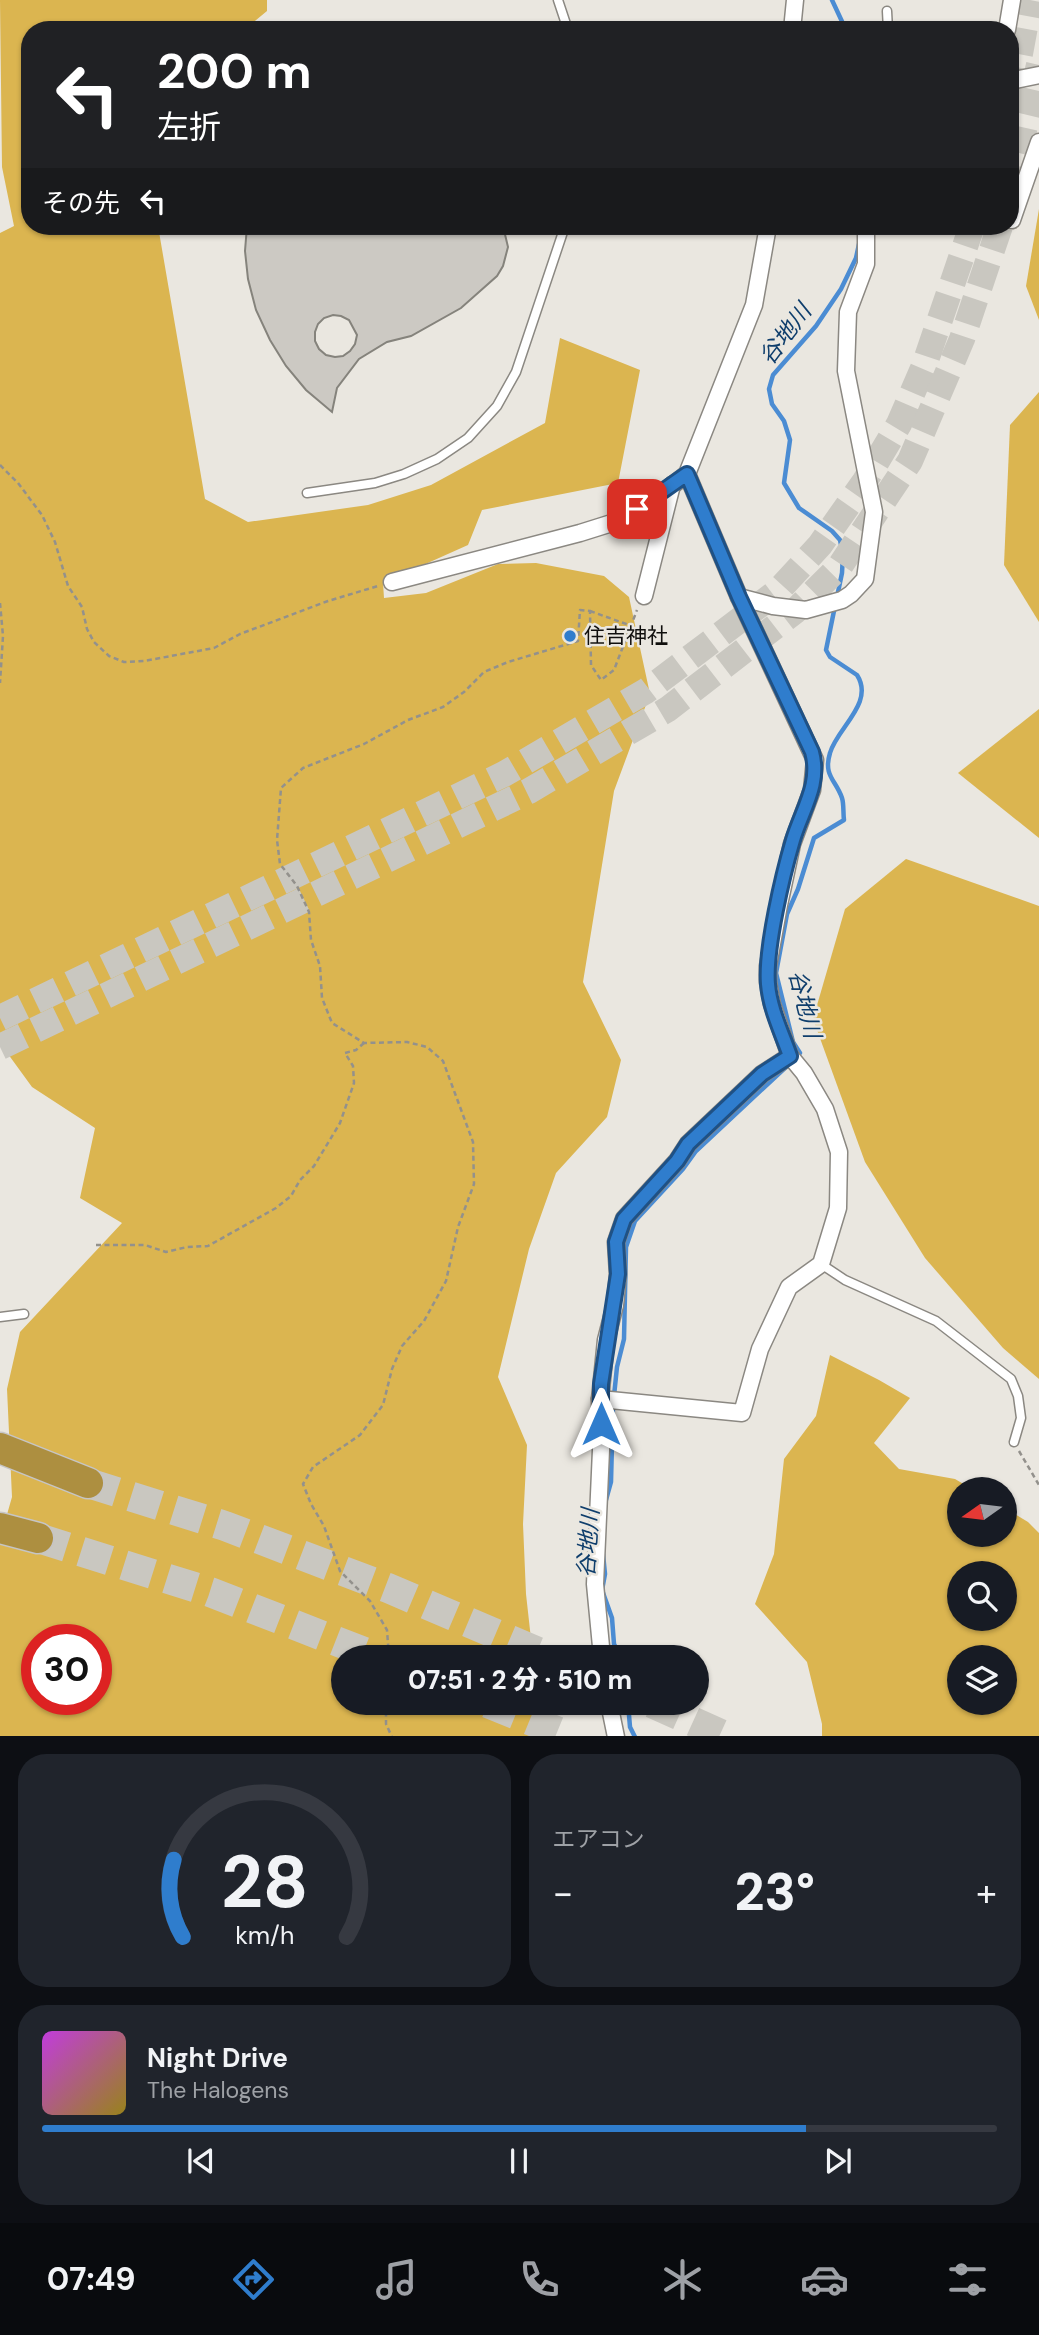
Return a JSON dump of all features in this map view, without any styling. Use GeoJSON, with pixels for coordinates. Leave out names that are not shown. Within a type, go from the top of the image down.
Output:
{"type":"FeatureCollection","features":[{"type":"Feature","properties":{"kind":"highway"},"geometry":{"type":"LineString","coordinates":[[0,1448],[88,1483],[0,1460]]}},
{"type":"Feature","properties":{"kind":"highway"},"geometry":{"type":"LineString","coordinates":[[0,1528],[38,1538]]}},
{"type":"Feature","properties":{"kind":"street"},"geometry":{"type":"LineString","coordinates":[[793,21],[795,0]]}},
{"type":"Feature","properties":{"kind":"street"},"geometry":{"type":"LineString","coordinates":[[1008,21],[1012,0]]}},
{"type":"Feature","properties":{"kind":"street"},"geometry":{"type":"LineString","coordinates":[[1019,79],[1039,75]]}},
{"type":"Feature","properties":{"kind":"street"},"geometry":{"type":"LineString","coordinates":[[1019,200],[1039,142]]}},
{"type":"Feature","properties":{"kind":"street"},"geometry":{"type":"LineString","coordinates":[[392,582],[615,522],[687,474],[754,305],[766,235]]}},
{"type":"Feature","properties":{"kind":"street"},"geometry":{"type":"LineString","coordinates":[[739,597],[800,610],[834,602],[851,594],[865,579],[874,512],[846,371],[848,312],[866,264],[866,235]]}},
{"type":"Feature","properties":{"kind":"street"},"geometry":{"type":"LineString","coordinates":[[600,1399],[742,1413],[760,1349],[789,1287],[821,1264],[838,1208],[839,1152],[825,1109],[804,1073],[790,1056],[772,1004],[768,966],[792,844],[812,790],[815,760],[739,597],[687,474]]}},
{"type":"Feature","properties":{"kind":"street"},"geometry":{"type":"LineString","coordinates":[[644,596],[672,485]]}},
{"type":"Feature","properties":{"kind":"street"},"geometry":{"type":"LineString","coordinates":[[601,1645],[595,1584],[601,1450],[600,1399],[606,1340],[615,1305],[618,1274],[616,1242],[624,1219],[677,1161],[688,1144],[762,1074],[790,1056]]}},
{"type":"Feature","properties":{"kind":"street"},"geometry":{"type":"LineString","coordinates":[[611,1715],[616,1736]]}},
{"type":"Feature","properties":{"kind":"lane"},"geometry":{"type":"LineString","coordinates":[[558,0],[565,21]]}},
{"type":"Feature","properties":{"kind":"lane"},"geometry":{"type":"LineString","coordinates":[[887,11],[888,21]]}},
{"type":"Feature","properties":{"kind":"lane"},"geometry":{"type":"LineString","coordinates":[[307,493],[375,484],[437,459],[468,439],[497,406],[516,372],[562,235]]}},
{"type":"Feature","properties":{"kind":"lane"},"geometry":{"type":"LineString","coordinates":[[821,1264],[845,1280],[936,1321],[1011,1379],[1018,1396],[1021,1418],[1014,1441]]}},
{"type":"Feature","properties":{"kind":"lane"},"geometry":{"type":"LineString","coordinates":[[0,1317],[24,1314]]}},
{"type":"Feature","properties":{"kind":"path"},"geometry":{"type":"LineString","coordinates":[[0,465],[18,483],[42,516],[55,542],[68,586],[82,607],[87,629],[94,642],[109,656],[124,662],[144,662],[214,648],[240,634],[317,605],[392,582]]}},
{"type":"Feature","properties":{"kind":"path"},"geometry":{"type":"LineString","coordinates":[[590,611],[591,665],[601,680],[614,670],[644,596]]}},
{"type":"Feature","properties":{"kind":"path"},"geometry":{"type":"LineString","coordinates":[[0,603],[3,636],[0,683]]}},
{"type":"Feature","properties":{"kind":"path"},"geometry":{"type":"LineString","coordinates":[[388,1645],[387,1630],[370,1601],[340,1571],[324,1526],[303,1483],[313,1467],[360,1435],[383,1405],[402,1346],[424,1321],[446,1281],[457,1227],[474,1184],[472,1142],[443,1061],[426,1047],[407,1042],[365,1043],[332,1023],[322,998],[320,966],[310,940],[309,912],[297,886],[280,864],[277,840],[281,788],[303,768],[364,744],[408,720],[443,708],[484,672],[578,641],[580,610],[630,625]]}},
{"type":"Feature","properties":{"kind":"path"},"geometry":{"type":"LineString","coordinates":[[96,1245],[145,1245],[166,1252],[208,1246],[276,1209],[291,1196],[300,1180],[314,1166],[340,1123],[354,1083],[353,1066],[345,1053],[356,1050],[365,1043]]}},
{"type":"Feature","properties":{"kind":"path"},"geometry":{"type":"LineString","coordinates":[[1014,1441],[1039,1485]]}},
{"type":"Feature","properties":{"kind":"path"},"geometry":{"type":"LineString","coordinates":[[386,1715],[386,1724],[392,1736]]}},
{"type":"Feature","properties":{"kind":"shaded area"},"geometry":{"type":"Polygon","coordinates":[[[0,0],[267,0],[267,11],[255,21],[21,21],[21,235],[160,235],[205,499],[248,522],[368,505],[431,485],[545,423],[560,338],[640,370],[618,483],[482,510],[468,545],[383,583],[384,598],[426,593],[498,564],[536,563],[604,576],[629,597],[650,694],[614,791],[583,982],[621,1060],[607,1117],[556,1173],[529,1249],[498,1377],[527,1445],[523,1524],[532,1645],[331,1645],[331,1715],[540,1715],[540,1736],[0,1736],[0,1539],[12,1497],[7,1389],[20,1332],[122,1223],[80,1198],[95,1128],[32,1087],[0,1043],[0,233],[14,226],[2,167],[0,0]]]}},
{"type":"Feature","properties":{"kind":"shaded area"},"geometry":{"type":"Polygon","coordinates":[[[1039,209],[1039,320],[1026,286],[1039,209]]]}},
{"type":"Feature","properties":{"kind":"shaded area"},"geometry":{"type":"Polygon","coordinates":[[[1039,392],[1039,622],[1004,565],[1010,425],[1039,392]]]}},
{"type":"Feature","properties":{"kind":"shaded area"},"geometry":{"type":"Polygon","coordinates":[[[1039,709],[1039,838],[958,773],[1039,709]]]}},
{"type":"Feature","properties":{"kind":"shaded area"},"geometry":{"type":"Polygon","coordinates":[[[906,859],[1039,906],[1039,1379],[1003,1348],[925,1258],[865,1162],[813,1019],[845,909],[906,859]]]}},
{"type":"Feature","properties":{"kind":"shaded area"},"geometry":{"type":"Polygon","coordinates":[[[830,1355],[910,1398],[874,1443],[899,1469],[947,1478],[947,1547],[1017,1547],[1017,1515],[1039,1533],[1039,1736],[822,1736],[822,1724],[807,1662],[755,1604],[774,1554],[784,1459],[816,1416],[830,1355]]]}},
{"type":"Feature","properties":{"kind":"building"},"geometry":{"type":"Polygon","coordinates":[[[246,235],[505,235],[508,247],[497,276],[461,308],[411,336],[387,342],[359,359],[337,388],[332,412],[306,390],[286,366],[256,310],[248,279],[246,235]],[[333,315],[318,324],[315,341],[326,355],[343,356],[355,344],[357,335],[349,320],[333,315]]]}},
{"type":"Feature","properties":{"kind":"waterway","name":"谷地川"},"geometry":{"type":"LineString","coordinates":[[832,0],[842,21]]}},
{"type":"Feature","properties":{"kind":"waterway","name":"谷地川"},"geometry":{"type":"LineString","coordinates":[[837,597],[842,573],[843,554],[840,540],[832,531],[799,508],[784,483],[790,440],[784,421],[772,404],[769,389],[773,375],[816,326],[841,289],[856,258],[859,244]]}},
{"type":"Feature","properties":{"kind":"waterway","name":"谷地川"},"geometry":{"type":"LineString","coordinates":[[794,1058],[800,1053],[793,1042],[776,973],[787,914],[814,838],[844,820],[842,798],[829,773],[828,761],[834,744],[853,715],[861,695],[857,675],[830,657],[826,650],[835,606]]}},
{"type":"Feature","properties":{"kind":"waterway","name":"谷地川"},"geometry":{"type":"LineString","coordinates":[[614,1396],[624,1339],[626,1247],[635,1221],[696,1151],[786,1067]]}},
{"type":"Feature","properties":{"kind":"waterway","name":"谷地川"},"geometry":{"type":"LineString","coordinates":[[606,1500],[611,1482],[613,1405]]}},
{"type":"Feature","properties":{"kind":"waterway","name":"谷地川"},"geometry":{"type":"LineString","coordinates":[[603,1554],[605,1574],[602,1590],[612,1618],[615,1645]]}},
{"type":"Feature","properties":{"kind":"waterway","name":"谷地川"},"geometry":{"type":"LineString","coordinates":[[629,1715],[634,1736]]}},
{"type":"Feature","properties":{"kind":"tunnel"},"geometry":{"type":"LineString","coordinates":[[1019,59],[1030,0]]}},
{"type":"Feature","properties":{"kind":"tunnel"},"geometry":{"type":"LineString","coordinates":[[1019,152],[1039,65]]}},
{"type":"Feature","properties":{"kind":"tunnel"},"geometry":{"type":"LineString","coordinates":[[0,1018],[504,774],[646,691],[778,591],[820,545],[865,481],[899,424],[924,366],[969,235]]}},
{"type":"Feature","properties":{"kind":"tunnel"},"geometry":{"type":"LineString","coordinates":[[0,1047],[529,791],[668,709],[794,612],[840,566],[910,461],[962,339],[997,235]]}},
{"type":"Feature","properties":{"kind":"tunnel"},"geometry":{"type":"LineString","coordinates":[[88,1483],[225,1526],[388,1588],[522,1645]]}},
{"type":"Feature","properties":{"kind":"tunnel"},"geometry":{"type":"LineString","coordinates":[[38,1538],[210,1592],[346,1645]]}},
{"type":"Feature","properties":{"kind":"tunnel"},"geometry":{"type":"LineString","coordinates":[[517,1715],[569,1736]]}},
{"type":"Feature","properties":{"kind":"tunnel"},"geometry":{"type":"LineString","coordinates":[[678,1715],[725,1736]]}},
{"type":"Feature","properties":{"kind":"place","name":"住吉神社"},"geometry":{"type":"Point","coordinates":[570,636]}},
{"type":"Feature","properties":{"kind":"route"},"geometry":{"type":"LineString","coordinates":[[601,1424],[601,1384],[618,1274],[616,1242],[624,1219],[677,1161],[688,1144],[762,1074],[790,1056],[772,1004],[768,966],[792,844],[812,790],[815,760],[730,577],[687,474],[637,509]]}}]}
